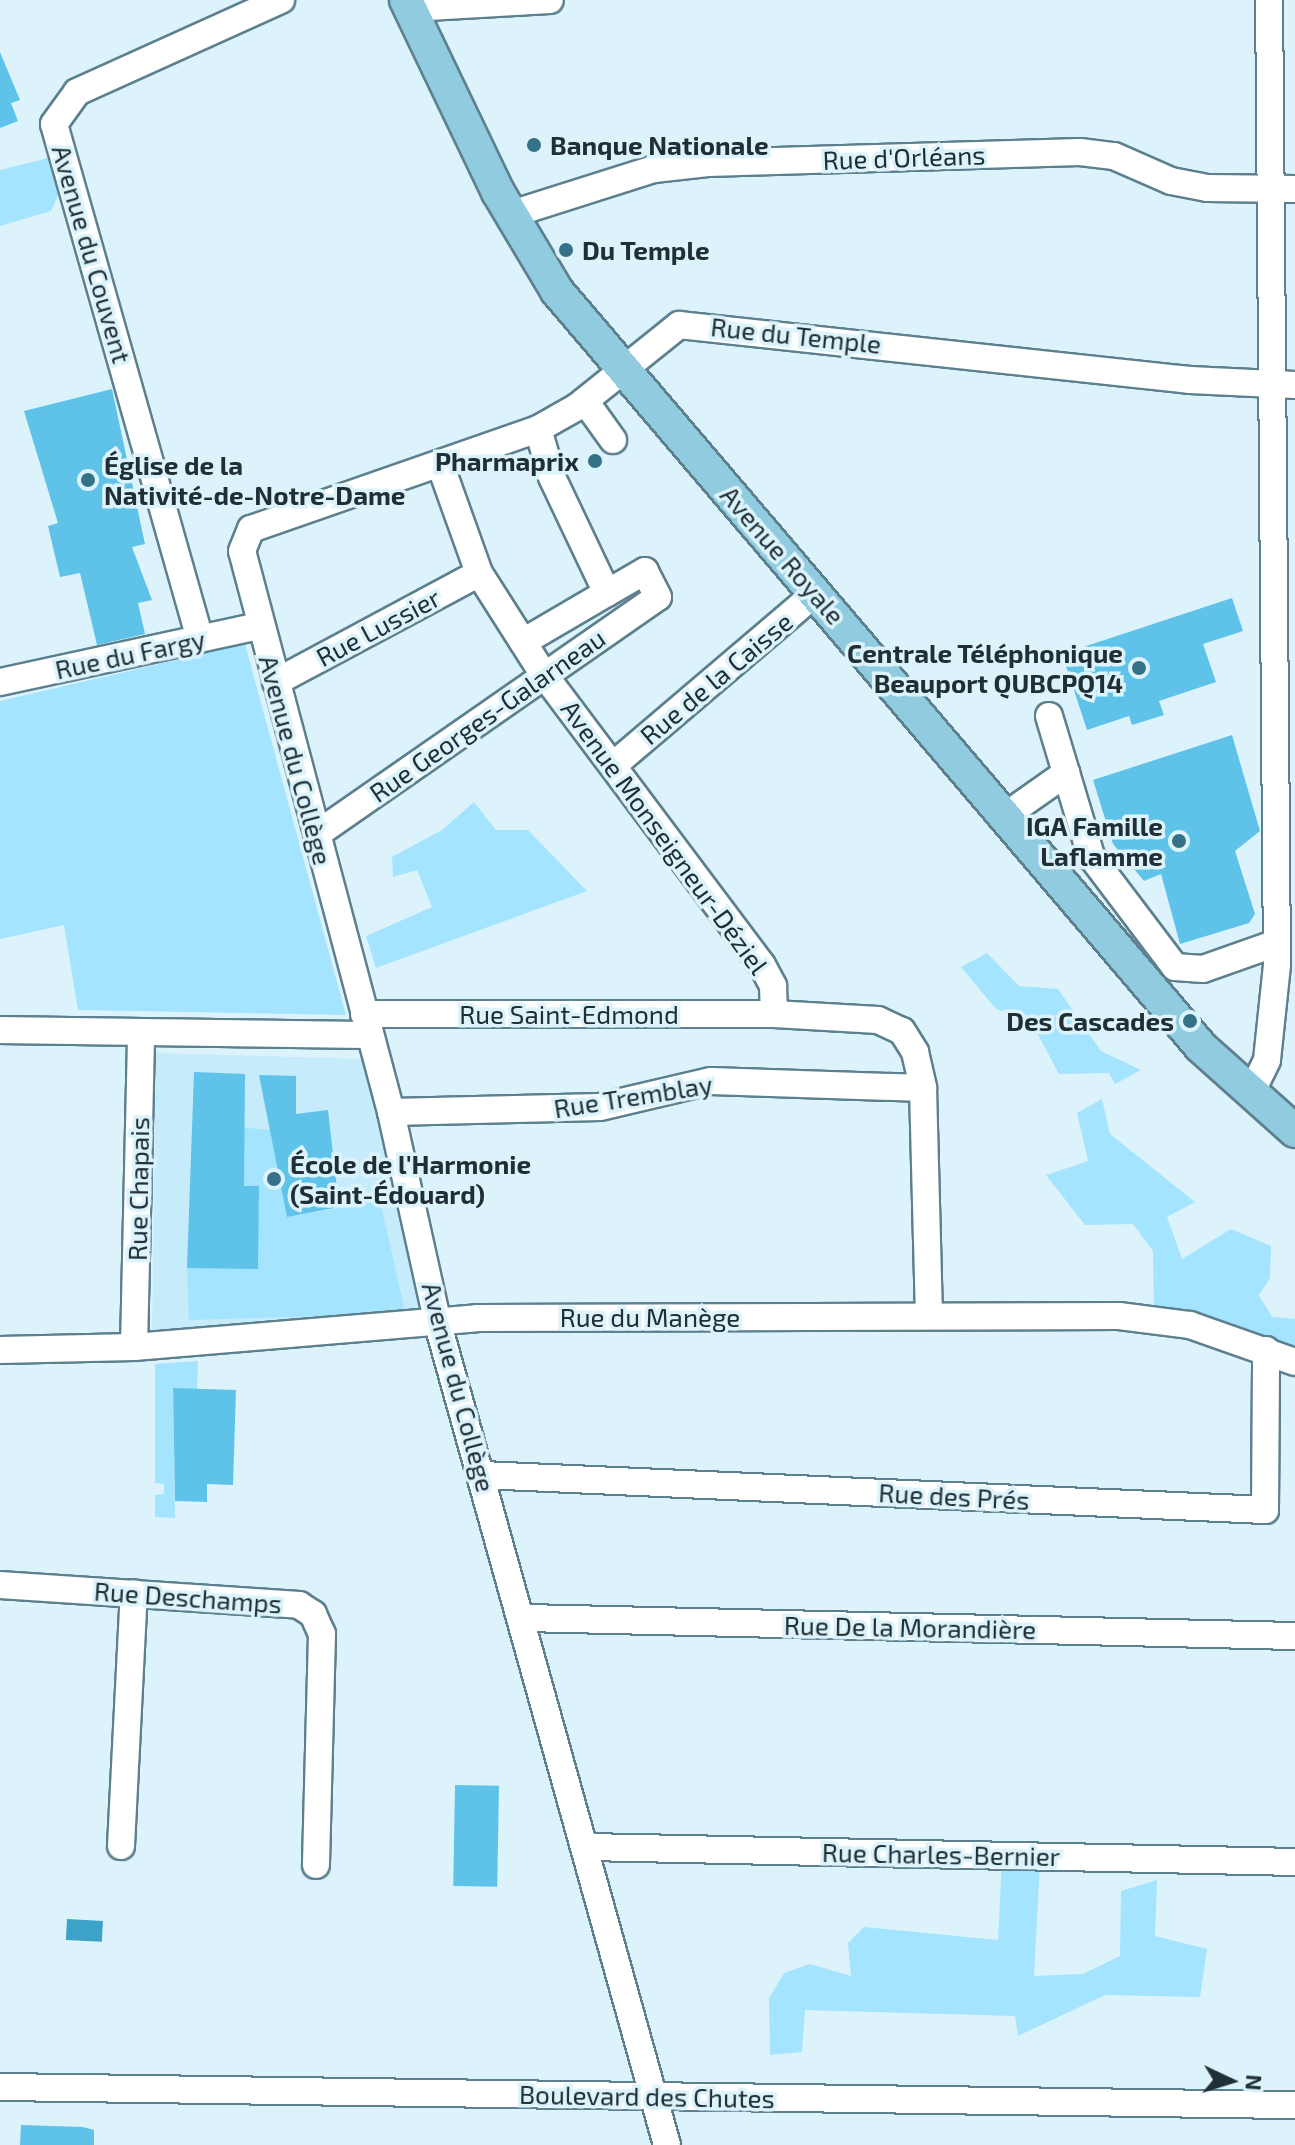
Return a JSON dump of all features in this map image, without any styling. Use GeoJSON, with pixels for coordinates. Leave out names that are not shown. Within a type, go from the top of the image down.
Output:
{"type":"FeatureCollection","features":[{"type":"Feature","properties":{"kind":"main road","name":"Avenue Royale"},"geometry":{"type":"LineString","coordinates":[[408,4],[498,192],[515,213],[557,291],[1201,1047],[1295,1131]]}},
{"type":"Feature","properties":{"kind":"street","name":"Avenue du Couvent"},"geometry":{"type":"LineString","coordinates":[[200,639],[54,124],[77,92],[281,0]]}},
{"type":"Feature","properties":{"kind":"street"},"geometry":{"type":"LineString","coordinates":[[408,4],[550,0]]}},
{"type":"Feature","properties":{"kind":"street"},"geometry":{"type":"LineString","coordinates":[[1252,1091],[1267,1060],[1283,958],[1287,717],[1284,189],[1269,0]]}},
{"type":"Feature","properties":{"kind":"street","name":"Rue d'Orléans"},"geometry":{"type":"LineString","coordinates":[[515,213],[654,169],[708,163],[1080,152],[1114,156],[1195,186],[1284,189]]}},
{"type":"Feature","properties":{"kind":"street","name":"Rue du Temple"},"geometry":{"type":"LineString","coordinates":[[251,529],[538,429],[585,401],[621,367],[679,325],[715,324],[1190,380],[1285,384]]}},
{"type":"Feature","properties":{"kind":"street"},"geometry":{"type":"LineString","coordinates":[[585,401],[613,440]]}},
{"type":"Feature","properties":{"kind":"street"},"geometry":{"type":"LineString","coordinates":[[523,642],[607,593],[552,477],[538,429]]}},
{"type":"Feature","properties":{"kind":"street","name":"Avenue Monseigneur-Déziel"},"geometry":{"type":"LineString","coordinates":[[440,464],[479,573],[542,672],[616,763],[762,965],[773,986],[774,1014]]}},
{"type":"Feature","properties":{"kind":"street","name":"Avenue du Collège"},"geometry":{"type":"LineString","coordinates":[[251,529],[242,551],[391,1112],[438,1324],[525,1618],[667,2145]]}},
{"type":"Feature","properties":{"kind":"street","name":"Rue Georges-Galarneau"},"geometry":{"type":"LineString","coordinates":[[317,834],[542,672],[658,597],[645,571],[607,593]]}},
{"type":"Feature","properties":{"kind":"street","name":"Rue Lussier"},"geometry":{"type":"LineString","coordinates":[[276,682],[479,573]]}},
{"type":"Feature","properties":{"kind":"street","name":"Rue de la Caisse"},"geometry":{"type":"LineString","coordinates":[[616,763],[816,593]]}},
{"type":"Feature","properties":{"kind":"street","name":"Rue du Fargy"},"geometry":{"type":"LineString","coordinates":[[0,682],[260,626]]}},
{"type":"Feature","properties":{"kind":"street"},"geometry":{"type":"LineString","coordinates":[[1049,716],[1091,856],[1175,967]]}},
{"type":"Feature","properties":{"kind":"street"},"geometry":{"type":"LineString","coordinates":[[1005,816],[1066,773]]}},
{"type":"Feature","properties":{"kind":"street"},"geometry":{"type":"LineString","coordinates":[[1149,987],[1175,967],[1203,969],[1283,958]]}},
{"type":"Feature","properties":{"kind":"street"},"geometry":{"type":"LineString","coordinates":[[774,1014],[878,1020],[902,1031],[915,1052],[923,1088],[929,1315]]}},
{"type":"Feature","properties":{"kind":"street","name":"Rue Saint-Edmond"},"geometry":{"type":"LineString","coordinates":[[0,1030],[141,1032],[774,1014]]}},
{"type":"Feature","properties":{"kind":"street","name":"Rue Chapais"},"geometry":{"type":"LineString","coordinates":[[134,1347],[141,1032]]}},
{"type":"Feature","properties":{"kind":"street","name":"Rue Tremblay"},"geometry":{"type":"LineString","coordinates":[[391,1112],[600,1107],[711,1081],[923,1088]]}},
{"type":"Feature","properties":{"kind":"street","name":"Rue du Manège"},"geometry":{"type":"LineString","coordinates":[[0,1350],[134,1347],[438,1324],[929,1315],[1119,1316],[1190,1325],[1295,1362]]}},
{"type":"Feature","properties":{"kind":"street","name":"Rue des Prés"},"geometry":{"type":"LineString","coordinates":[[482,1475],[1265,1510],[1266,1350]]}},
{"type":"Feature","properties":{"kind":"street","name":"Rue Deschamps"},"geometry":{"type":"LineString","coordinates":[[0,1585],[299,1605],[313,1614],[322,1634],[316,1865]]}},
{"type":"Feature","properties":{"kind":"street"},"geometry":{"type":"LineString","coordinates":[[121,1846],[134,1593]]}},
{"type":"Feature","properties":{"kind":"street","name":"Rue De la Morandière"},"geometry":{"type":"LineString","coordinates":[[525,1618],[1295,1636]]}},
{"type":"Feature","properties":{"kind":"street","name":"Rue Charles-Bernier"},"geometry":{"type":"LineString","coordinates":[[587,1847],[1295,1862]]}},
{"type":"Feature","properties":{"kind":"street","name":"Boulevard des Chutes"},"geometry":{"type":"LineString","coordinates":[[0,2087],[1295,2105]]}},
{"type":"Feature","properties":{"kind":"shaded area"},"geometry":{"type":"Polygon","coordinates":[[[60,155],[63,185],[51,211],[0,226],[0,170],[60,155]]]}},
{"type":"Feature","properties":{"kind":"shaded area"},"geometry":{"type":"Polygon","coordinates":[[[245,644],[346,1015],[78,1010],[64,925],[0,939],[0,701],[245,644]]]}},
{"type":"Feature","properties":{"kind":"shaded area"},"geometry":{"type":"Polygon","coordinates":[[[474,802],[496,830],[528,830],[587,891],[376,968],[366,936],[432,907],[417,870],[393,877],[392,857],[442,830],[474,802]]]}},
{"type":"Feature","properties":{"kind":"shaded area"},"geometry":{"type":"Polygon","coordinates":[[[987,953],[1019,986],[1058,989],[1101,1051],[1141,1070],[1115,1084],[1109,1073],[1059,1074],[1034,1027],[995,1008],[961,967],[987,953]]]}},
{"type":"Feature","properties":{"kind":"shaded area","name":"École de l'Harmonie (Saint-Édouard)"},"geometry":{"type":"Polygon","coordinates":[[[156,1053],[363,1059],[424,1299],[409,1318],[152,1339],[156,1053]]]}},
{"type":"Feature","properties":{"kind":"shaded area"},"geometry":{"type":"Polygon","coordinates":[[[1102,1099],[1110,1134],[1195,1202],[1167,1217],[1182,1259],[1231,1229],[1271,1246],[1270,1278],[1259,1295],[1272,1317],[1295,1319],[1295,1348],[1154,1316],[1153,1251],[1133,1224],[1085,1225],[1046,1175],[1088,1161],[1077,1113],[1102,1099]]]}},
{"type":"Feature","properties":{"kind":"shaded area"},"geometry":{"type":"Polygon","coordinates":[[[217,1125],[270,1130],[287,1217],[380,1201],[404,1307],[393,1314],[189,1320],[187,1268],[259,1186],[244,1186],[217,1125]]]}},
{"type":"Feature","properties":{"kind":"shaded area"},"geometry":{"type":"Polygon","coordinates":[[[198,1361],[197,1389],[173,1389],[175,1518],[155,1517],[155,1495],[164,1494],[164,1484],[155,1483],[155,1364],[198,1361]]]}},
{"type":"Feature","properties":{"kind":"shaded area"},"geometry":{"type":"Polygon","coordinates":[[[1002,1858],[1040,1863],[1034,1976],[1083,1974],[1120,1956],[1121,1891],[1157,1880],[1155,1936],[1207,1949],[1200,1997],[1105,1995],[1018,2036],[1015,2016],[805,2010],[802,2052],[770,2055],[769,1998],[784,1973],[810,1964],[851,1976],[848,1943],[864,1927],[998,1940],[1002,1858]]]}},
{"type":"Feature","properties":{"kind":"shaded area"},"geometry":{"type":"Polygon","coordinates":[[[67,1919],[103,1921],[102,1942],[66,1940],[67,1919]]]}},
{"type":"Feature","properties":{"kind":"building"},"geometry":{"type":"Polygon","coordinates":[[[0,52],[20,100],[11,103],[18,121],[0,128],[0,52]]]}},
{"type":"Feature","properties":{"kind":"building","name":"Église de la Nativité-de-Notre-Dame"},"geometry":{"type":"Polygon","coordinates":[[[112,389],[145,544],[132,547],[152,600],[138,603],[145,634],[97,645],[80,573],[60,577],[48,526],[58,523],[24,411],[112,389]]]}},
{"type":"Feature","properties":{"kind":"building","name":"Centrale Téléphonique Beauport QUBCPQ14"},"geometry":{"type":"Polygon","coordinates":[[[1232,598],[1243,631],[1203,644],[1216,682],[1159,701],[1164,715],[1132,725],[1129,716],[1087,730],[1062,654],[1232,598]]]}},
{"type":"Feature","properties":{"kind":"building","name":"IGA Famille Laflamme"},"geometry":{"type":"Polygon","coordinates":[[[1232,735],[1260,831],[1235,851],[1255,914],[1249,923],[1180,944],[1161,874],[1144,881],[1113,844],[1093,780],[1232,735]]]}},
{"type":"Feature","properties":{"kind":"building"},"geometry":{"type":"Polygon","coordinates":[[[194,1072],[245,1074],[244,1186],[259,1186],[258,1269],[187,1268],[194,1072]]]}},
{"type":"Feature","properties":{"kind":"building"},"geometry":{"type":"Polygon","coordinates":[[[259,1075],[296,1076],[296,1114],[328,1110],[339,1207],[287,1217],[259,1075]]]}},
{"type":"Feature","properties":{"kind":"building"},"geometry":{"type":"Polygon","coordinates":[[[173,1388],[236,1390],[233,1485],[207,1484],[207,1502],[175,1501],[173,1388]]]}},
{"type":"Feature","properties":{"kind":"building"},"geometry":{"type":"Polygon","coordinates":[[[455,1785],[499,1786],[497,1887],[453,1886],[455,1785]]]}},
{"type":"Feature","properties":{"kind":"building"},"geometry":{"type":"Polygon","coordinates":[[[21,2125],[94,2130],[94,2145],[20,2145],[21,2125]]]}},
{"type":"Feature","properties":{"kind":"place","name":"Banque Nationale"},"geometry":{"type":"Point","coordinates":[534,145]}},
{"type":"Feature","properties":{"kind":"place","name":"Du Temple"},"geometry":{"type":"Point","coordinates":[566,250]}},
{"type":"Feature","properties":{"kind":"place","name":"Pharmaprix"},"geometry":{"type":"Point","coordinates":[595,461]}},
{"type":"Feature","properties":{"kind":"place","name":"Église de la Nativité-de-Notre-Dame"},"geometry":{"type":"Point","coordinates":[88,480]}},
{"type":"Feature","properties":{"kind":"place","name":"Centrale Téléphonique Beauport QUBCPQ14"},"geometry":{"type":"Point","coordinates":[1139,668]}},
{"type":"Feature","properties":{"kind":"place","name":"IGA Famille Laflamme"},"geometry":{"type":"Point","coordinates":[1179,841]}},
{"type":"Feature","properties":{"kind":"place","name":"Des Cascades"},"geometry":{"type":"Point","coordinates":[1190,1021]}},
{"type":"Feature","properties":{"kind":"place","name":"École de l'Harmonie (Saint-Édouard)"},"geometry":{"type":"Point","coordinates":[274,1179]}}]}
